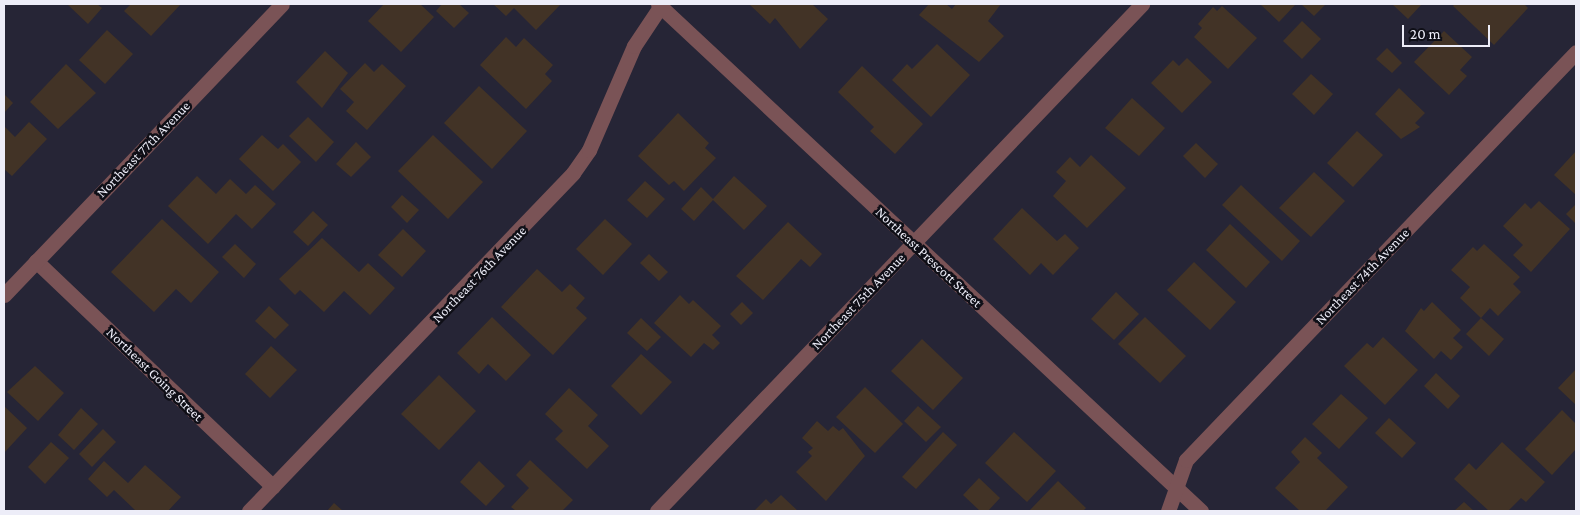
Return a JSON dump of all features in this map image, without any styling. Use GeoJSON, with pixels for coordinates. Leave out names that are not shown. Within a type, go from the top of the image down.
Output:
{"type":"FeatureCollection","features":[{"type":"Feature","properties":{"kind":"street","name":"Northeast 77th Avenue"},"geometry":{"type":"LineString","coordinates":[[4,295],[282,4]]}},
{"type":"Feature","properties":{"kind":"street","name":"Northeast Prescott Street"},"geometry":{"type":"LineString","coordinates":[[660,4],[1201,511]]}},
{"type":"Feature","properties":{"kind":"street","name":"Northeast 76th Avenue"},"geometry":{"type":"LineString","coordinates":[[249,511],[573,173],[590,150],[634,46],[660,4]]}},
{"type":"Feature","properties":{"kind":"street","name":"Northeast 75th Avenue"},"geometry":{"type":"LineString","coordinates":[[657,511],[1142,4]]}},
{"type":"Feature","properties":{"kind":"street","name":"Northeast 74th Avenue"},"geometry":{"type":"LineString","coordinates":[[1168,511],[1186,460],[1576,52]]}},
{"type":"Feature","properties":{"kind":"street","name":"Northeast Going Street"},"geometry":{"type":"LineString","coordinates":[[36,261],[273,487]]}},
{"type":"Feature","properties":{"kind":"building"},"geometry":{"type":"Polygon","coordinates":[[[67,4],[97,4],[102,8],[88,24],[67,4]]]}},
{"type":"Feature","properties":{"kind":"building"},"geometry":{"type":"Polygon","coordinates":[[[131,4],[181,4],[151,36],[124,11],[131,4]]]}},
{"type":"Feature","properties":{"kind":"building"},"geometry":{"type":"Polygon","coordinates":[[[384,4],[420,4],[434,17],[401,52],[368,21],[384,4]]]}},
{"type":"Feature","properties":{"kind":"building"},"geometry":{"type":"Polygon","coordinates":[[[442,4],[459,4],[469,13],[454,28],[436,11],[442,4]]]}},
{"type":"Feature","properties":{"kind":"building"},"geometry":{"type":"Polygon","coordinates":[[[493,4],[561,4],[536,30],[514,8],[506,16],[493,4]]]}},
{"type":"Feature","properties":{"kind":"building"},"geometry":{"type":"Polygon","coordinates":[[[749,4],[812,4],[828,19],[800,49],[775,18],[770,24],[749,4]]]}},
{"type":"Feature","properties":{"kind":"building"},"geometry":{"type":"Polygon","coordinates":[[[929,4],[946,4],[952,9],[956,4],[1001,4],[988,21],[1004,36],[979,62],[919,15],[929,4]]]}},
{"type":"Feature","properties":{"kind":"building"},"geometry":{"type":"Polygon","coordinates":[[[1260,4],[1296,4],[1279,22],[1260,4]]]}},
{"type":"Feature","properties":{"kind":"building"},"geometry":{"type":"Polygon","coordinates":[[[1301,4],[1326,4],[1314,16],[1301,4]]]}},
{"type":"Feature","properties":{"kind":"building"},"geometry":{"type":"Polygon","coordinates":[[[1392,4],[1422,4],[1408,19],[1392,4]]]}},
{"type":"Feature","properties":{"kind":"building"},"geometry":{"type":"Polygon","coordinates":[[[1455,4],[1524,4],[1528,8],[1494,45],[1453,6],[1455,4]]]}},
{"type":"Feature","properties":{"kind":"building"},"geometry":{"type":"Polygon","coordinates":[[[1222,6],[1257,38],[1228,69],[1194,37],[1202,28],[1198,24],[1213,7],[1217,11],[1222,6]]]}},
{"type":"Feature","properties":{"kind":"building"},"geometry":{"type":"Polygon","coordinates":[[[1302,21],[1321,39],[1302,59],[1283,41],[1302,21]]]}},
{"type":"Feature","properties":{"kind":"building"},"geometry":{"type":"Polygon","coordinates":[[[107,30],[133,54],[105,84],[79,60],[107,30]]]}},
{"type":"Feature","properties":{"kind":"building"},"geometry":{"type":"Polygon","coordinates":[[[1444,31],[1472,57],[1460,70],[1467,76],[1449,95],[1414,62],[1444,31]]]}},
{"type":"Feature","properties":{"kind":"building"},"geometry":{"type":"Polygon","coordinates":[[[506,37],[516,47],[524,38],[553,65],[545,74],[552,81],[526,109],[480,65],[506,37]]]}},
{"type":"Feature","properties":{"kind":"building"},"geometry":{"type":"Polygon","coordinates":[[[937,44],[970,75],[931,117],[892,80],[907,64],[912,69],[937,44]]]}},
{"type":"Feature","properties":{"kind":"building"},"geometry":{"type":"Polygon","coordinates":[[[1387,48],[1402,63],[1392,73],[1376,59],[1387,48]]]}},
{"type":"Feature","properties":{"kind":"building"},"geometry":{"type":"Polygon","coordinates":[[[325,51],[348,73],[322,108],[296,82],[325,51]]]}},
{"type":"Feature","properties":{"kind":"building"},"geometry":{"type":"Polygon","coordinates":[[[1187,58],[1212,82],[1182,113],[1151,83],[1173,60],[1179,66],[1187,58]]]}},
{"type":"Feature","properties":{"kind":"building"},"geometry":{"type":"Polygon","coordinates":[[[365,63],[374,72],[382,64],[406,86],[367,130],[346,111],[354,102],[340,89],[365,63]]]}},
{"type":"Feature","properties":{"kind":"building"},"geometry":{"type":"Polygon","coordinates":[[[66,64],[96,93],[58,129],[30,102],[66,64]]]}},
{"type":"Feature","properties":{"kind":"building"},"geometry":{"type":"Polygon","coordinates":[[[862,66],[923,124],[895,154],[870,131],[874,127],[838,92],[862,66]]]}},
{"type":"Feature","properties":{"kind":"building"},"geometry":{"type":"Polygon","coordinates":[[[1311,74],[1333,94],[1314,115],[1292,94],[1311,74]]]}},
{"type":"Feature","properties":{"kind":"building"},"geometry":{"type":"Polygon","coordinates":[[[479,86],[527,131],[492,169],[444,123],[479,86]]]}},
{"type":"Feature","properties":{"kind":"building"},"geometry":{"type":"Polygon","coordinates":[[[1399,88],[1425,113],[1415,123],[1420,127],[1401,139],[1375,114],[1399,88]]]}},
{"type":"Feature","properties":{"kind":"building"},"geometry":{"type":"Polygon","coordinates":[[[4,94],[13,103],[4,113],[4,94]]]}},
{"type":"Feature","properties":{"kind":"building"},"geometry":{"type":"Polygon","coordinates":[[[1132,98],[1165,128],[1139,156],[1105,128],[1132,98]]]}},
{"type":"Feature","properties":{"kind":"building"},"geometry":{"type":"Polygon","coordinates":[[[678,113],[709,143],[705,148],[716,158],[684,191],[674,181],[669,185],[638,156],[678,113]]]}},
{"type":"Feature","properties":{"kind":"building"},"geometry":{"type":"Polygon","coordinates":[[[308,117],[334,142],[316,162],[289,136],[308,117]]]}},
{"type":"Feature","properties":{"kind":"building"},"geometry":{"type":"Polygon","coordinates":[[[29,122],[47,139],[12,176],[4,169],[4,126],[15,137],[29,122]]]}},
{"type":"Feature","properties":{"kind":"building"},"geometry":{"type":"Polygon","coordinates":[[[1357,131],[1383,155],[1353,187],[1327,163],[1357,131]]]}},
{"type":"Feature","properties":{"kind":"building"},"geometry":{"type":"Polygon","coordinates":[[[262,135],[278,149],[283,144],[301,162],[273,191],[239,159],[262,135]]]}},
{"type":"Feature","properties":{"kind":"building"},"geometry":{"type":"Polygon","coordinates":[[[433,135],[483,182],[448,219],[398,171],[433,135]]]}},
{"type":"Feature","properties":{"kind":"building"},"geometry":{"type":"Polygon","coordinates":[[[356,142],[371,157],[351,177],[336,164],[356,142]]]}},
{"type":"Feature","properties":{"kind":"building"},"geometry":{"type":"Polygon","coordinates":[[[1196,143],[1218,164],[1205,178],[1183,156],[1196,143]]]}},
{"type":"Feature","properties":{"kind":"building"},"geometry":{"type":"Polygon","coordinates":[[[1576,151],[1576,195],[1554,175],[1576,151]]]}},
{"type":"Feature","properties":{"kind":"building"},"geometry":{"type":"Polygon","coordinates":[[[1091,155],[1126,188],[1087,228],[1053,196],[1066,181],[1056,172],[1070,157],[1080,167],[1091,155]]]}},
{"type":"Feature","properties":{"kind":"building"},"geometry":{"type":"Polygon","coordinates":[[[1314,172],[1345,201],[1311,237],[1279,208],[1314,172]]]}},
{"type":"Feature","properties":{"kind":"building"},"geometry":{"type":"Polygon","coordinates":[[[197,176],[216,194],[230,179],[246,194],[255,185],[276,204],[252,229],[236,214],[208,244],[168,206],[197,176]]]}},
{"type":"Feature","properties":{"kind":"building"},"geometry":{"type":"Polygon","coordinates":[[[734,176],[767,206],[744,230],[713,200],[694,221],[681,209],[701,187],[713,199],[734,176]]]}},
{"type":"Feature","properties":{"kind":"building"},"geometry":{"type":"Polygon","coordinates":[[[645,181],[665,199],[647,218],[627,200],[645,181]]]}},
{"type":"Feature","properties":{"kind":"building"},"geometry":{"type":"Polygon","coordinates":[[[1241,185],[1300,241],[1282,261],[1222,205],[1241,185]]]}},
{"type":"Feature","properties":{"kind":"building"},"geometry":{"type":"Polygon","coordinates":[[[402,195],[419,210],[407,223],[391,207],[402,195]]]}},
{"type":"Feature","properties":{"kind":"building"},"geometry":{"type":"Polygon","coordinates":[[[1539,201],[1570,229],[1531,272],[1513,255],[1523,245],[1503,226],[1525,203],[1531,209],[1539,201]]]}},
{"type":"Feature","properties":{"kind":"building"},"geometry":{"type":"Polygon","coordinates":[[[1576,204],[1576,224],[1566,214],[1576,204]]]}},
{"type":"Feature","properties":{"kind":"building"},"geometry":{"type":"Polygon","coordinates":[[[1022,208],[1057,241],[1065,234],[1079,248],[1053,275],[1041,263],[1030,275],[993,239],[1022,208]]]}},
{"type":"Feature","properties":{"kind":"building"},"geometry":{"type":"Polygon","coordinates":[[[313,211],[328,225],[308,246],[293,232],[313,211]]]}},
{"type":"Feature","properties":{"kind":"building"},"geometry":{"type":"Polygon","coordinates":[[[162,219],[219,272],[191,303],[176,289],[154,312],[111,272],[162,219]]]}},
{"type":"Feature","properties":{"kind":"building"},"geometry":{"type":"Polygon","coordinates":[[[605,219],[632,244],[603,275],[576,249],[605,219]]]}},
{"type":"Feature","properties":{"kind":"building"},"geometry":{"type":"Polygon","coordinates":[[[788,222],[822,254],[810,267],[801,259],[763,300],[736,276],[788,222]]]}},
{"type":"Feature","properties":{"kind":"building"},"geometry":{"type":"Polygon","coordinates":[[[1230,224],[1270,262],[1246,288],[1206,250],[1230,224]]]}},
{"type":"Feature","properties":{"kind":"building"},"geometry":{"type":"Polygon","coordinates":[[[403,229],[426,251],[402,277],[378,255],[403,229]]]}},
{"type":"Feature","properties":{"kind":"building"},"geometry":{"type":"Polygon","coordinates":[[[322,238],[359,272],[368,263],[395,288],[370,315],[344,291],[324,312],[300,290],[295,295],[279,279],[322,238]]]}},
{"type":"Feature","properties":{"kind":"building"},"geometry":{"type":"Polygon","coordinates":[[[235,244],[256,264],[244,278],[222,257],[235,244]]]}},
{"type":"Feature","properties":{"kind":"building"},"geometry":{"type":"Polygon","coordinates":[[[1484,244],[1520,277],[1513,284],[1521,292],[1498,316],[1490,308],[1481,318],[1460,298],[1470,287],[1451,270],[1473,247],[1477,251],[1484,244]]]}},
{"type":"Feature","properties":{"kind":"building"},"geometry":{"type":"Polygon","coordinates":[[[649,254],[668,272],[659,281],[640,263],[649,254]]]}},
{"type":"Feature","properties":{"kind":"building"},"geometry":{"type":"Polygon","coordinates":[[[1194,262],[1236,302],[1210,330],[1167,290],[1194,262]]]}},
{"type":"Feature","properties":{"kind":"building"},"geometry":{"type":"Polygon","coordinates":[[[537,269],[562,292],[570,284],[585,298],[576,308],[587,318],[553,355],[501,307],[537,269]]]}},
{"type":"Feature","properties":{"kind":"building"},"geometry":{"type":"Polygon","coordinates":[[[1116,292],[1139,314],[1114,340],[1091,319],[1116,292]]]}},
{"type":"Feature","properties":{"kind":"building"},"geometry":{"type":"Polygon","coordinates":[[[680,295],[689,304],[693,300],[721,326],[712,335],[720,343],[713,350],[704,343],[691,357],[654,323],[680,295]]]}},
{"type":"Feature","properties":{"kind":"building"},"geometry":{"type":"Polygon","coordinates":[[[742,302],[753,313],[741,325],[730,314],[742,302]]]}},
{"type":"Feature","properties":{"kind":"building"},"geometry":{"type":"Polygon","coordinates":[[[1432,302],[1461,330],[1453,338],[1463,347],[1451,360],[1441,351],[1434,359],[1405,331],[1421,308],[1424,311],[1432,302]]]}},
{"type":"Feature","properties":{"kind":"building"},"geometry":{"type":"Polygon","coordinates":[[[269,306],[289,325],[275,339],[255,321],[269,306]]]}},
{"type":"Feature","properties":{"kind":"building"},"geometry":{"type":"Polygon","coordinates":[[[492,317],[531,355],[506,381],[488,364],[479,374],[457,353],[492,317]]]}},
{"type":"Feature","properties":{"kind":"building"},"geometry":{"type":"Polygon","coordinates":[[[1145,317],[1186,356],[1160,383],[1118,344],[1145,317]]]}},
{"type":"Feature","properties":{"kind":"building"},"geometry":{"type":"Polygon","coordinates":[[[641,318],[661,337],[647,351],[627,333],[641,318]]]}},
{"type":"Feature","properties":{"kind":"building"},"geometry":{"type":"Polygon","coordinates":[[[1481,318],[1504,339],[1489,356],[1466,334],[1481,318]]]}},
{"type":"Feature","properties":{"kind":"building"},"geometry":{"type":"Polygon","coordinates":[[[1383,337],[1418,370],[1385,405],[1344,366],[1367,343],[1373,348],[1383,337]]]}},
{"type":"Feature","properties":{"kind":"building"},"geometry":{"type":"Polygon","coordinates":[[[922,339],[963,378],[933,410],[891,371],[922,339]]]}},
{"type":"Feature","properties":{"kind":"building"},"geometry":{"type":"Polygon","coordinates":[[[271,346],[297,370],[270,398],[245,374],[271,346]]]}},
{"type":"Feature","properties":{"kind":"building"},"geometry":{"type":"Polygon","coordinates":[[[641,354],[672,382],[641,415],[611,386],[641,354]]]}},
{"type":"Feature","properties":{"kind":"building"},"geometry":{"type":"Polygon","coordinates":[[[35,366],[64,393],[38,421],[7,392],[35,366]]]}},
{"type":"Feature","properties":{"kind":"building"},"geometry":{"type":"Polygon","coordinates":[[[1576,369],[1576,405],[1558,388],[1576,369]]]}},
{"type":"Feature","properties":{"kind":"building"},"geometry":{"type":"Polygon","coordinates":[[[1436,373],[1460,396],[1448,409],[1424,386],[1436,373]]]}},
{"type":"Feature","properties":{"kind":"building"},"geometry":{"type":"Polygon","coordinates":[[[439,375],[476,411],[439,450],[401,414],[439,375]]]}},
{"type":"Feature","properties":{"kind":"building"},"geometry":{"type":"Polygon","coordinates":[[[865,387],[903,424],[875,453],[836,417],[865,387]]]}},
{"type":"Feature","properties":{"kind":"building"},"geometry":{"type":"Polygon","coordinates":[[[569,388],[598,415],[588,426],[609,446],[587,469],[555,439],[563,431],[545,414],[569,388]]]}},
{"type":"Feature","properties":{"kind":"building"},"geometry":{"type":"Polygon","coordinates":[[[1341,394],[1368,418],[1339,449],[1312,424],[1341,394]]]}},
{"type":"Feature","properties":{"kind":"building"},"geometry":{"type":"Polygon","coordinates":[[[4,406],[27,428],[4,453],[4,406]]]}},
{"type":"Feature","properties":{"kind":"building"},"geometry":{"type":"Polygon","coordinates":[[[918,406],[941,427],[926,442],[904,421],[918,406]]]}},
{"type":"Feature","properties":{"kind":"building"},"geometry":{"type":"Polygon","coordinates":[[[81,408],[98,424],[74,450],[58,435],[81,408]]]}},
{"type":"Feature","properties":{"kind":"building"},"geometry":{"type":"Polygon","coordinates":[[[1562,410],[1576,424],[1576,449],[1552,475],[1525,449],[1562,410]]]}},
{"type":"Feature","properties":{"kind":"building"},"geometry":{"type":"Polygon","coordinates":[[[1389,418],[1416,443],[1402,458],[1375,433],[1389,418]]]}},
{"type":"Feature","properties":{"kind":"building"},"geometry":{"type":"Polygon","coordinates":[[[817,421],[828,431],[833,426],[839,431],[843,428],[865,456],[826,501],[796,472],[812,456],[808,452],[813,448],[802,438],[817,421]]]}},
{"type":"Feature","properties":{"kind":"building"},"geometry":{"type":"Polygon","coordinates":[[[103,429],[116,442],[92,467],[79,454],[103,429]]]}},
{"type":"Feature","properties":{"kind":"building"},"geometry":{"type":"Polygon","coordinates":[[[943,432],[957,445],[916,489],[902,477],[943,432]]]}},
{"type":"Feature","properties":{"kind":"building"},"geometry":{"type":"Polygon","coordinates":[[[1014,432],[1056,471],[1027,502],[985,463],[1014,432]]]}},
{"type":"Feature","properties":{"kind":"building"},"geometry":{"type":"Polygon","coordinates":[[[1305,437],[1322,453],[1317,458],[1348,487],[1325,511],[1300,511],[1275,488],[1300,462],[1291,452],[1305,437]]]}},
{"type":"Feature","properties":{"kind":"building"},"geometry":{"type":"Polygon","coordinates":[[[51,442],[69,458],[45,484],[28,467],[51,442]]]}},
{"type":"Feature","properties":{"kind":"building"},"geometry":{"type":"Polygon","coordinates":[[[1502,442],[1545,482],[1526,502],[1521,498],[1508,511],[1489,511],[1454,479],[1469,463],[1476,470],[1502,442]]]}},
{"type":"Feature","properties":{"kind":"building"},"geometry":{"type":"Polygon","coordinates":[[[530,460],[573,500],[562,511],[516,511],[511,507],[529,488],[516,475],[530,460]]]}},
{"type":"Feature","properties":{"kind":"building"},"geometry":{"type":"Polygon","coordinates":[[[104,461],[128,483],[145,465],[181,497],[168,511],[136,511],[114,490],[107,497],[88,479],[104,461]]]}},
{"type":"Feature","properties":{"kind":"building"},"geometry":{"type":"Polygon","coordinates":[[[479,461],[505,486],[486,506],[460,482],[479,461]]]}},
{"type":"Feature","properties":{"kind":"building"},"geometry":{"type":"Polygon","coordinates":[[[979,478],[1000,498],[988,511],[980,511],[963,495],[979,478]]]}},
{"type":"Feature","properties":{"kind":"building"},"geometry":{"type":"Polygon","coordinates":[[[1058,481],[1086,508],[1083,511],[1029,511],[1058,481]]]}},
{"type":"Feature","properties":{"kind":"building"},"geometry":{"type":"Polygon","coordinates":[[[781,495],[798,511],[754,511],[766,499],[771,504],[781,495]]]}},
{"type":"Feature","properties":{"kind":"building"},"geometry":{"type":"Polygon","coordinates":[[[1464,502],[1474,511],[1454,511],[1464,502]]]}},
{"type":"Feature","properties":{"kind":"building"},"geometry":{"type":"Polygon","coordinates":[[[334,503],[343,511],[327,511],[334,503]]]}}]}
